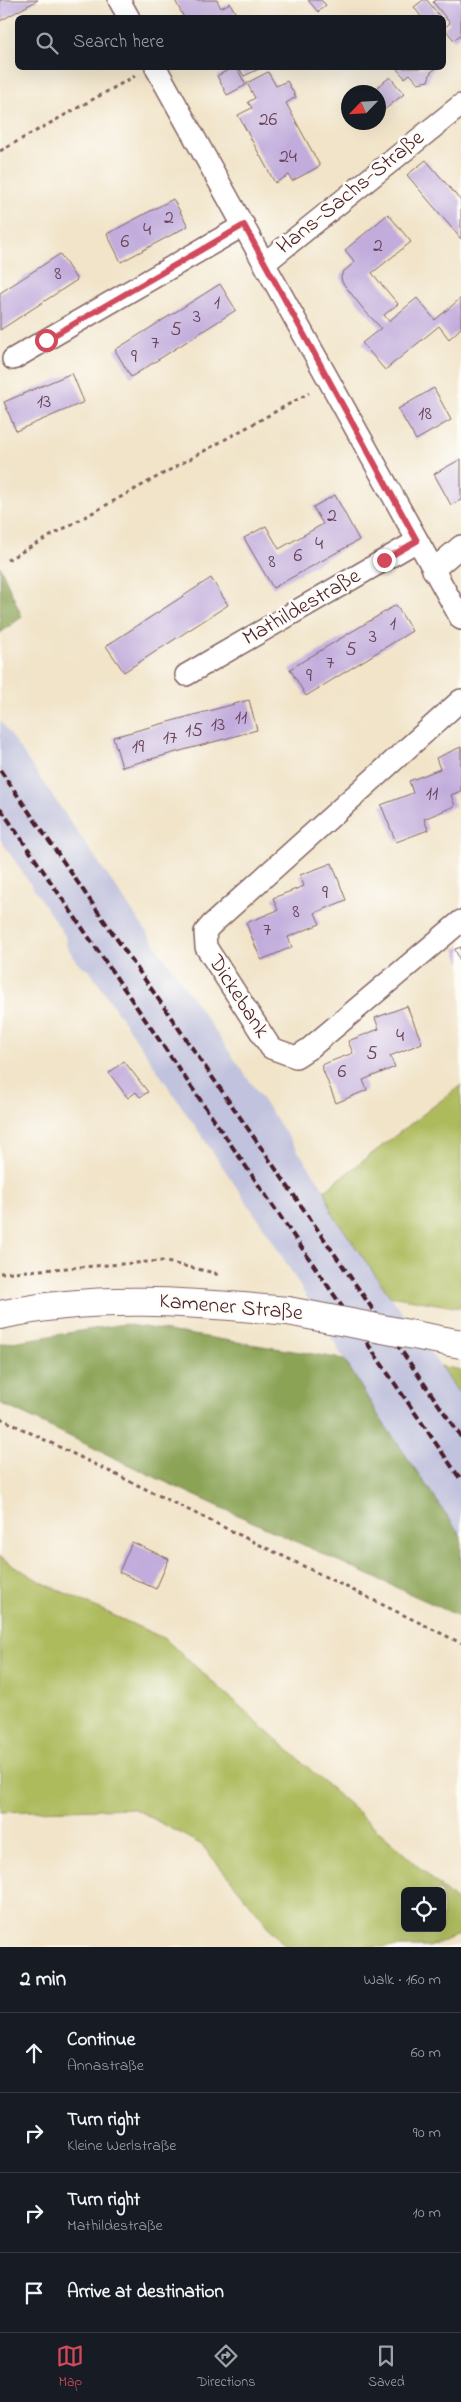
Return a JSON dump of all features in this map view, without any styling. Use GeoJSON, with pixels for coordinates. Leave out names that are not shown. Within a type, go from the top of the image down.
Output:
{"type":"FeatureCollection","features":[{"type":"Feature","properties":{"kind":"main road","name":"Kamener Straße"},"geometry":{"type":"LineString","coordinates":[[0,1315],[54,1304],[97,1301],[194,1302],[288,1311],[461,1344]]}},
{"type":"Feature","properties":{"kind":"street"},"geometry":{"type":"LineString","coordinates":[[120,0],[128,15]]}},
{"type":"Feature","properties":{"kind":"street"},"geometry":{"type":"LineString","coordinates":[[149,70],[244,225],[432,570],[461,619]]}},
{"type":"Feature","properties":{"kind":"street","name":"Hans-Sachs-Straße"},"geometry":{"type":"LineString","coordinates":[[265,263],[461,105]]}},
{"type":"Feature","properties":{"kind":"street"},"geometry":{"type":"LineString","coordinates":[[13,359],[244,225]]}},
{"type":"Feature","properties":{"kind":"street","name":"Mathildestraße"},"geometry":{"type":"LineString","coordinates":[[186,675],[417,541]]}},
{"type":"Feature","properties":{"kind":"street"},"geometry":{"type":"LineString","coordinates":[[432,570],[461,546]]}},
{"type":"Feature","properties":{"kind":"street","name":"Dickebank"},"geometry":{"type":"LineString","coordinates":[[461,700],[211,925],[205,932],[206,947],[272,1048],[296,1057],[310,1048],[461,921]]}},
{"type":"Feature","properties":{"kind":"path"},"geometry":{"type":"LineString","coordinates":[[0,151],[149,70]]}},
{"type":"Feature","properties":{"kind":"path"},"geometry":{"type":"LineString","coordinates":[[7,560],[330,382]]}},
{"type":"Feature","properties":{"kind":"path"},"geometry":{"type":"LineString","coordinates":[[0,1272],[162,1261],[215,1273],[221,1279]]}},
{"type":"Feature","properties":{"kind":"path"},"geometry":{"type":"LineString","coordinates":[[0,1418],[461,1642]]}},
{"type":"Feature","properties":{"kind":"shaded area"},"geometry":{"type":"Polygon","coordinates":[[[0,720],[325,1190],[332,1213],[461,1396],[461,1536],[378,1415],[271,1238],[89,970],[79,964],[67,947],[65,936],[0,839],[0,720]]]}},
{"type":"Feature","properties":{"kind":"green space"},"geometry":{"type":"Polygon","coordinates":[[[0,566],[22,617],[0,633],[0,566]]]}},
{"type":"Feature","properties":{"kind":"green space"},"geometry":{"type":"Polygon","coordinates":[[[461,1085],[461,1308],[390,1296],[332,1213],[325,1190],[461,1085]]]}},
{"type":"Feature","properties":{"kind":"green space"},"geometry":{"type":"Polygon","coordinates":[[[124,1324],[344,1359],[378,1415],[461,1536],[461,1617],[150,1475],[0,1403],[0,1344],[124,1324]]]}},
{"type":"Feature","properties":{"kind":"green space"},"geometry":{"type":"Polygon","coordinates":[[[440,1366],[461,1370],[461,1396],[440,1366]]]}},
{"type":"Feature","properties":{"kind":"green space"},"geometry":{"type":"Polygon","coordinates":[[[0,1557],[39,1581],[165,1639],[441,1887],[401,1887],[401,1932],[446,1932],[446,1892],[461,1905],[461,1934],[428,1947],[289,1947],[283,1944],[202,1845],[133,1808],[0,1812],[0,1557]]]}},
{"type":"Feature","properties":{"kind":"building"},"geometry":{"type":"Polygon","coordinates":[[[0,0],[38,0],[0,21],[0,0]]]}},
{"type":"Feature","properties":{"kind":"building"},"geometry":{"type":"Polygon","coordinates":[[[175,0],[217,0],[221,8],[230,3],[236,15],[182,15],[175,0]]]}},
{"type":"Feature","properties":{"kind":"building"},"geometry":{"type":"Polygon","coordinates":[[[308,0],[321,0],[326,5],[318,12],[308,0]]]}},
{"type":"Feature","properties":{"kind":"building"},"geometry":{"type":"Polygon","coordinates":[[[423,0],[427,0],[439,15],[420,15],[414,7],[423,0]]]}},
{"type":"Feature","properties":{"kind":"building"},"geometry":{"type":"Polygon","coordinates":[[[436,0],[461,0],[461,34],[454,40],[446,30],[446,26],[450,23],[446,15],[444,15],[433,2],[436,0]]]}},
{"type":"Feature","properties":{"kind":"building"},"geometry":{"type":"Polygon","coordinates":[[[228,70],[238,70],[246,85],[227,95],[217,76],[228,70]]]}},
{"type":"Feature","properties":{"kind":"building"},"geometry":{"type":"Polygon","coordinates":[[[240,70],[257,70],[244,76],[240,70]]]}},
{"type":"Feature","properties":{"kind":"building"},"geometry":{"type":"Polygon","coordinates":[[[398,70],[434,70],[431,72],[428,81],[418,83],[410,74],[405,78],[398,70]]]}},
{"type":"Feature","properties":{"kind":"building"},"geometry":{"type":"Polygon","coordinates":[[[268,72],[276,86],[287,81],[296,97],[286,103],[320,166],[292,181],[289,175],[275,183],[238,115],[252,108],[248,102],[255,98],[247,83],[268,72]]]}},
{"type":"Feature","properties":{"kind":"building"},"geometry":{"type":"Polygon","coordinates":[[[390,77],[404,94],[386,109],[386,85],[380,85],[390,77]]]}},
{"type":"Feature","properties":{"kind":"building"},"geometry":{"type":"Polygon","coordinates":[[[426,160],[461,201],[461,239],[407,175],[426,160]]]}},
{"type":"Feature","properties":{"kind":"building"},"geometry":{"type":"Polygon","coordinates":[[[173,199],[188,226],[121,262],[107,234],[173,199]]]}},
{"type":"Feature","properties":{"kind":"building"},"geometry":{"type":"Polygon","coordinates":[[[388,214],[411,242],[372,273],[398,304],[384,315],[389,321],[417,298],[435,320],[461,298],[461,328],[449,339],[439,326],[385,370],[362,343],[381,328],[342,282],[341,277],[343,272],[355,262],[345,250],[388,214]]]}},
{"type":"Feature","properties":{"kind":"building"},"geometry":{"type":"Polygon","coordinates":[[[60,254],[77,280],[0,330],[0,293],[60,254]]]}},
{"type":"Feature","properties":{"kind":"building"},"geometry":{"type":"Polygon","coordinates":[[[220,284],[236,310],[131,377],[115,350],[220,284]]]}},
{"type":"Feature","properties":{"kind":"building"},"geometry":{"type":"Polygon","coordinates":[[[72,373],[84,402],[16,431],[4,402],[72,373]]]}},
{"type":"Feature","properties":{"kind":"building"},"geometry":{"type":"Polygon","coordinates":[[[434,388],[451,420],[416,440],[398,409],[434,388]]]}},
{"type":"Feature","properties":{"kind":"building"},"geometry":{"type":"Polygon","coordinates":[[[461,459],[461,500],[451,505],[434,474],[461,459]]]}},
{"type":"Feature","properties":{"kind":"building"},"geometry":{"type":"Polygon","coordinates":[[[335,495],[359,540],[273,588],[244,538],[266,526],[279,549],[323,524],[313,507],[335,495]]]}},
{"type":"Feature","properties":{"kind":"building"},"geometry":{"type":"Polygon","coordinates":[[[211,578],[228,605],[124,672],[106,646],[211,578]]]}},
{"type":"Feature","properties":{"kind":"building"},"geometry":{"type":"Polygon","coordinates":[[[396,605],[412,631],[306,696],[290,669],[396,605]]]}},
{"type":"Feature","properties":{"kind":"building"},"geometry":{"type":"Polygon","coordinates":[[[249,700],[257,730],[122,767],[113,737],[249,700]]]}},
{"type":"Feature","properties":{"kind":"building"},"geometry":{"type":"Polygon","coordinates":[[[461,747],[461,791],[451,795],[455,806],[424,819],[428,830],[396,842],[381,805],[413,793],[409,781],[440,769],[436,758],[461,747]]]}},
{"type":"Feature","properties":{"kind":"building"},"geometry":{"type":"Polygon","coordinates":[[[332,863],[346,900],[315,913],[320,924],[288,937],[292,947],[261,960],[246,923],[278,910],[273,898],[304,886],[300,875],[332,863]]]}},
{"type":"Feature","properties":{"kind":"building"},"geometry":{"type":"Polygon","coordinates":[[[461,947],[461,963],[455,949],[461,947]]]}},
{"type":"Feature","properties":{"kind":"building"},"geometry":{"type":"Polygon","coordinates":[[[407,1006],[422,1043],[390,1056],[395,1067],[363,1080],[367,1090],[336,1103],[321,1065],[353,1053],[348,1041],[379,1029],[375,1018],[407,1006]]]}},
{"type":"Feature","properties":{"kind":"building"},"geometry":{"type":"Polygon","coordinates":[[[124,1061],[148,1092],[140,1097],[136,1092],[128,1098],[109,1073],[124,1061]]]}},
{"type":"Feature","properties":{"kind":"building"},"geometry":{"type":"Polygon","coordinates":[[[132,1542],[169,1559],[156,1589],[119,1572],[132,1542]]]}},
{"type":"Feature","properties":{"kind":"railway"},"geometry":{"type":"LineString","coordinates":[[0,770],[461,1437]]}},
{"type":"Feature","properties":{"kind":"railway"},"geometry":{"type":"LineString","coordinates":[[0,808],[461,1480]]}},
{"type":"Feature","properties":{"kind":"route"},"geometry":{"type":"LineString","coordinates":[[46,340],[244,225],[417,541],[384,560]]}}]}
